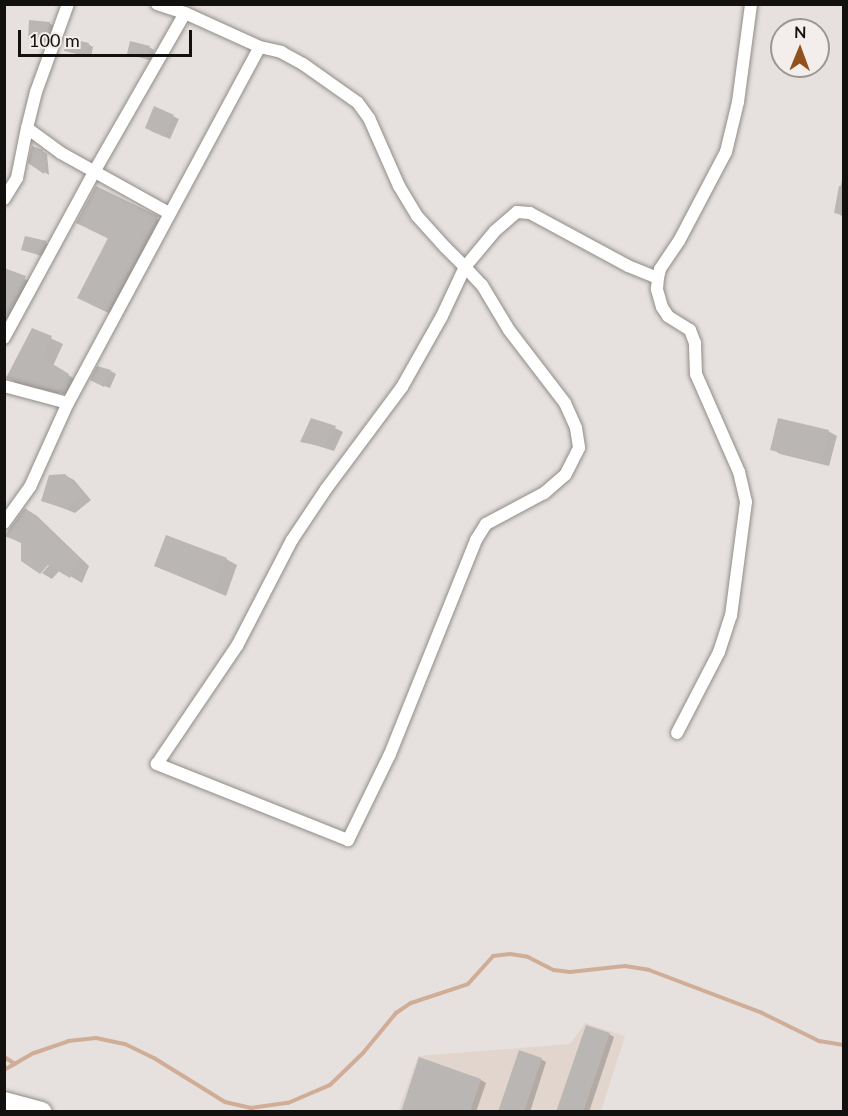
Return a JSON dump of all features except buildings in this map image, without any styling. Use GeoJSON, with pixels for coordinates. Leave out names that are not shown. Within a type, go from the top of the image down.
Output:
{"type":"FeatureCollection","features":[{"type":"Feature","properties":{"kind":"highway"},"geometry":{"type":"LineString","coordinates":[[4,1102],[41,1112]]}},
{"type":"Feature","properties":{"kind":"street"},"geometry":{"type":"LineString","coordinates":[[4,199],[17,178],[36,92],[68,4]]}},
{"type":"Feature","properties":{"kind":"street"},"geometry":{"type":"LineString","coordinates":[[157,4],[185,13],[260,47],[281,52],[303,64],[358,103],[369,118],[399,186],[417,216],[465,267],[482,285],[509,330],[565,403],[576,428],[579,448],[565,475],[544,493],[486,524],[476,540],[390,754],[348,840],[157,764],[237,646],[292,540],[326,489],[402,387],[442,316],[465,267],[510,216],[523,212],[539,218],[639,272],[658,278]]}},
{"type":"Feature","properties":{"kind":"street"},"geometry":{"type":"LineString","coordinates":[[677,733],[719,652],[731,616],[746,502],[739,472],[696,374],[695,344],[690,330],[668,316],[662,307],[657,289],[658,278],[660,269],[679,241],[726,152],[738,102],[751,4]]}},
{"type":"Feature","properties":{"kind":"street"},"geometry":{"type":"LineString","coordinates":[[4,338],[94,172],[185,13]]}},
{"type":"Feature","properties":{"kind":"street"},"geometry":{"type":"LineString","coordinates":[[4,523],[30,487],[68,403],[260,47]]}},
{"type":"Feature","properties":{"kind":"street"},"geometry":{"type":"LineString","coordinates":[[27,128],[94,172],[169,213]]}},
{"type":"Feature","properties":{"kind":"street"},"geometry":{"type":"LineString","coordinates":[[4,386],[68,403]]}},
{"type":"Feature","properties":{"kind":"shaded area"},"geometry":{"type":"Polygon","coordinates":[[[585,1023],[625,1036],[601,1111],[398,1112],[418,1056],[570,1044],[585,1023]]]}},
{"type":"Feature","properties":{"kind":"waterway"},"geometry":{"type":"LineString","coordinates":[[4,1070],[34,1053],[68,1041],[96,1038],[125,1044],[154,1058],[225,1102],[251,1108],[288,1103],[330,1085],[363,1053],[396,1013],[411,1003],[468,984],[493,956],[510,954],[528,957],[554,970],[570,972],[625,966],[649,970],[762,1013],[819,1041],[844,1045]]}},
{"type":"Feature","properties":{"kind":"waterway"},"geometry":{"type":"LineString","coordinates":[[4,1057],[15,1064]]}}]}
